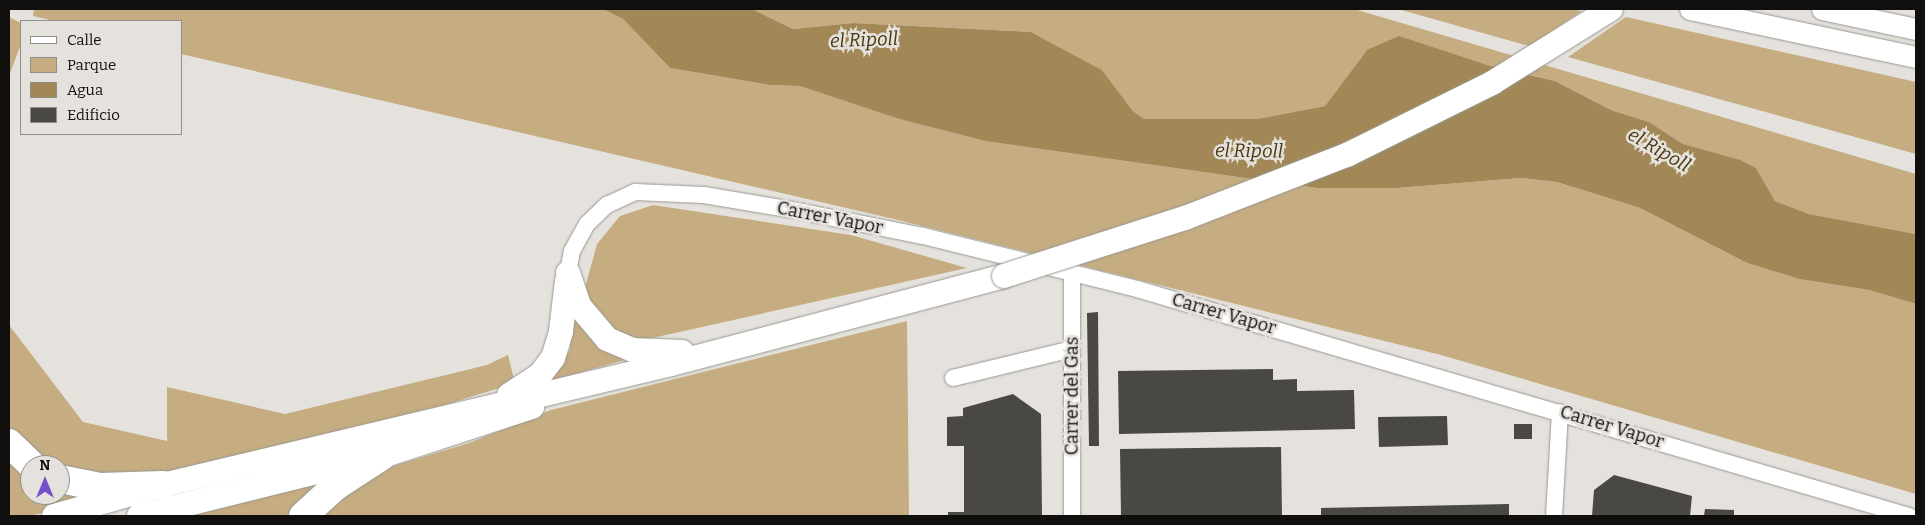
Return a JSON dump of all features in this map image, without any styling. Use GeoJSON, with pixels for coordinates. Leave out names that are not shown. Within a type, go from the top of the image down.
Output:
{"type":"FeatureCollection","features":[{"type":"Feature","properties":{"kind":"highway"},"geometry":{"type":"LineString","coordinates":[[9,443],[22,455]]}},
{"type":"Feature","properties":{"kind":"highway"},"geometry":{"type":"LineString","coordinates":[[303,516],[336,486],[382,456]]}},
{"type":"Feature","properties":{"kind":"highway"},"geometry":{"type":"LineString","coordinates":[[70,481],[100,487],[164,485]]}},
{"type":"Feature","properties":{"kind":"main road"},"geometry":{"type":"LineString","coordinates":[[54,516],[164,485],[488,405],[600,381],[742,346],[1004,276],[1185,218],[1347,155],[1492,83],[1610,9]]}},
{"type":"Feature","properties":{"kind":"main road"},"geometry":{"type":"LineString","coordinates":[[568,273],[587,320],[618,345],[654,353],[742,346]]}},
{"type":"Feature","properties":{"kind":"main road"},"geometry":{"type":"LineString","coordinates":[[488,405],[530,384],[550,362],[561,331],[568,273]]}},
{"type":"Feature","properties":{"kind":"main road"},"geometry":{"type":"LineString","coordinates":[[139,516],[382,456],[493,422],[600,381]]}},
{"type":"Feature","properties":{"kind":"street"},"geometry":{"type":"LineString","coordinates":[[1690,9],[1916,57]]}},
{"type":"Feature","properties":{"kind":"street"},"geometry":{"type":"LineString","coordinates":[[1822,9],[1916,29]]}},
{"type":"Feature","properties":{"kind":"street","name":"Carrer Vapor"},"geometry":{"type":"LineString","coordinates":[[568,273],[579,236],[596,214],[620,197],[666,191],[788,209],[923,236],[1072,275],[1147,292],[1910,516]]}},
{"type":"Feature","properties":{"kind":"street","name":"Carrer del Gas"},"geometry":{"type":"LineString","coordinates":[[1072,275],[1072,516]]}},
{"type":"Feature","properties":{"kind":"street"},"geometry":{"type":"LineString","coordinates":[[953,378],[1072,349]]}},
{"type":"Feature","properties":{"kind":"street"},"geometry":{"type":"LineString","coordinates":[[1554,516],[1560,412]]}},
{"type":"Feature","properties":{"kind":"green space"},"geometry":{"type":"Polygon","coordinates":[[[34,9],[603,9],[623,19],[670,68],[770,85],[800,86],[899,119],[985,141],[1317,188],[1397,188],[1521,178],[1557,182],[1640,208],[1747,263],[1799,279],[1869,290],[1916,304],[1916,494],[1441,355],[894,219],[182,54],[182,20],[50,20],[33,16],[34,9]]]}},
{"type":"Feature","properties":{"kind":"green space"},"geometry":{"type":"Polygon","coordinates":[[[752,9],[1354,9],[1916,174],[1916,234],[1809,214],[1775,201],[1756,168],[1683,144],[1649,122],[1611,110],[1555,81],[1487,65],[1367,50],[1325,106],[1257,119],[1144,119],[1133,111],[1102,70],[1031,32],[853,23],[793,29],[752,9]]]}},
{"type":"Feature","properties":{"kind":"green space"},"geometry":{"type":"Polygon","coordinates":[[[1398,9],[1569,9],[1582,11],[1529,46],[1398,9]]]}},
{"type":"Feature","properties":{"kind":"green space"},"geometry":{"type":"Polygon","coordinates":[[[9,17],[20,22],[20,47],[9,76],[9,17]]]}},
{"type":"Feature","properties":{"kind":"green space"},"geometry":{"type":"Polygon","coordinates":[[[1626,17],[1916,82],[1916,154],[1568,57],[1626,17]]]}},
{"type":"Feature","properties":{"kind":"green space"},"geometry":{"type":"Polygon","coordinates":[[[653,205],[851,235],[967,268],[630,343],[607,325],[583,295],[597,244],[620,216],[653,205]]]}},
{"type":"Feature","properties":{"kind":"green space"},"geometry":{"type":"Polygon","coordinates":[[[571,316],[599,343],[632,358],[546,382],[570,350],[571,316]]]}},
{"type":"Feature","properties":{"kind":"green space"},"geometry":{"type":"Polygon","coordinates":[[[907,321],[909,516],[316,516],[390,467],[469,443],[551,410],[907,321]]]}},
{"type":"Feature","properties":{"kind":"green space"},"geometry":{"type":"Polygon","coordinates":[[[9,325],[83,422],[167,441],[167,387],[285,414],[487,365],[508,355],[515,383],[445,405],[140,479],[70,474],[70,455],[31,455],[9,436],[9,325]]]}},
{"type":"Feature","properties":{"kind":"green space"},"geometry":{"type":"Polygon","coordinates":[[[9,455],[20,465],[20,505],[70,505],[70,492],[97,499],[31,516],[9,516],[9,455]]]}},
{"type":"Feature","properties":{"kind":"green space"},"geometry":{"type":"Polygon","coordinates":[[[313,485],[316,489],[290,516],[178,516],[313,485]]]}},
{"type":"Feature","properties":{"kind":"water","name":"el Ripoll"},"geometry":{"type":"Polygon","coordinates":[[[603,9],[752,9],[793,29],[853,23],[1031,32],[1102,70],[1133,111],[1144,119],[1257,119],[1325,106],[1367,50],[1399,36],[1487,65],[1555,81],[1611,110],[1649,122],[1683,144],[1740,160],[1756,168],[1775,201],[1809,214],[1916,234],[1916,304],[1869,290],[1799,279],[1747,263],[1640,208],[1557,182],[1521,178],[1397,188],[1317,188],[985,141],[899,119],[800,86],[770,85],[670,68],[623,19],[603,9]]]}},
{"type":"Feature","properties":{"kind":"building"},"geometry":{"type":"Polygon","coordinates":[[[1098,312],[1099,446],[1089,446],[1087,313],[1098,312]]]}},
{"type":"Feature","properties":{"kind":"building"},"geometry":{"type":"Polygon","coordinates":[[[1273,369],[1273,380],[1297,379],[1297,391],[1354,390],[1355,429],[1119,434],[1118,371],[1273,369]]]}},
{"type":"Feature","properties":{"kind":"building"},"geometry":{"type":"Polygon","coordinates":[[[1013,394],[1041,414],[1042,516],[948,516],[948,512],[964,512],[964,446],[947,446],[947,417],[963,416],[963,408],[1013,394]]]}},
{"type":"Feature","properties":{"kind":"building"},"geometry":{"type":"Polygon","coordinates":[[[1447,416],[1448,445],[1379,447],[1378,417],[1447,416]]]}},
{"type":"Feature","properties":{"kind":"building"},"geometry":{"type":"Polygon","coordinates":[[[1514,424],[1532,424],[1532,439],[1514,439],[1514,424]]]}},
{"type":"Feature","properties":{"kind":"building"},"geometry":{"type":"Polygon","coordinates":[[[1281,447],[1282,516],[1121,516],[1120,449],[1281,447]]]}},
{"type":"Feature","properties":{"kind":"building"},"geometry":{"type":"Polygon","coordinates":[[[1614,475],[1692,496],[1690,516],[1592,516],[1594,490],[1614,475]]]}},
{"type":"Feature","properties":{"kind":"building"},"geometry":{"type":"Polygon","coordinates":[[[1509,504],[1509,516],[1321,516],[1321,508],[1509,504]]]}},
{"type":"Feature","properties":{"kind":"building"},"geometry":{"type":"Polygon","coordinates":[[[1705,509],[1734,510],[1734,516],[1704,516],[1705,509]]]}}]}
